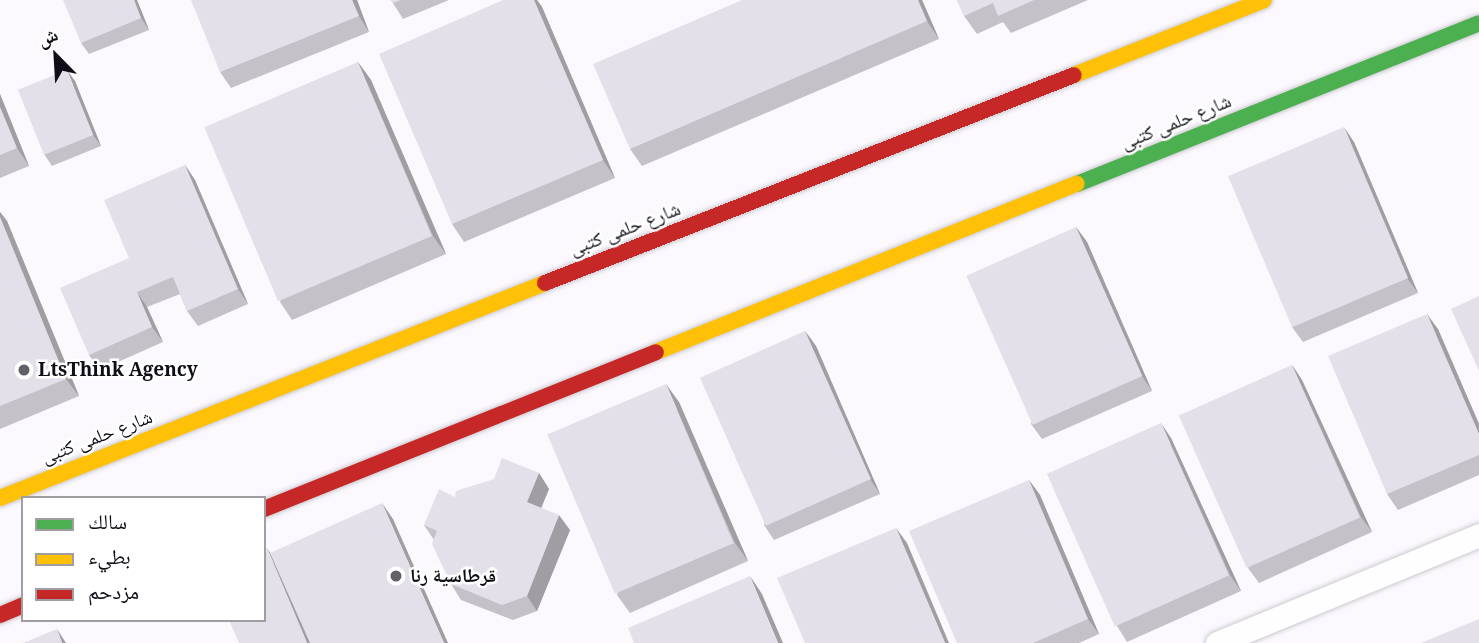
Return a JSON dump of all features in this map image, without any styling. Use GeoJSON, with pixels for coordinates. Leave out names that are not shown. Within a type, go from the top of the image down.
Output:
{"type":"FeatureCollection","features":[{"type":"Feature","properties":{"kind":"street","name":"شارع حلمى كتبى"},"geometry":{"type":"LineString","coordinates":[[0,498],[1264,0]]}},
{"type":"Feature","properties":{"kind":"street","name":"شارع حلمى كتبى"},"geometry":{"type":"LineString","coordinates":[[266,508],[1479,23]]}},
{"type":"Feature","properties":{"kind":"street"},"geometry":{"type":"LineString","coordinates":[[0,615],[21,607]]}},
{"type":"Feature","properties":{"kind":"lane"},"geometry":{"type":"LineString","coordinates":[[1217,643],[1479,535]]}},
{"type":"Feature","properties":{"kind":"building"},"geometry":{"type":"Polygon","coordinates":[[[63,0],[134,0],[141,18],[81,43],[63,0]]]}},
{"type":"Feature","properties":{"kind":"building"},"geometry":{"type":"Polygon","coordinates":[[[191,0],[352,0],[359,16],[220,72],[191,0]]]}},
{"type":"Feature","properties":{"kind":"building"},"geometry":{"type":"Polygon","coordinates":[[[503,0],[534,0],[603,160],[452,224],[379,54],[503,0]]]}},
{"type":"Feature","properties":{"kind":"building"},"geometry":{"type":"Polygon","coordinates":[[[742,0],[918,0],[927,21],[630,149],[593,64],[742,0]]]}},
{"type":"Feature","properties":{"kind":"building"},"geometry":{"type":"Polygon","coordinates":[[[957,0],[1034,0],[998,16],[993,3],[964,16],[957,0]]]}},
{"type":"Feature","properties":{"kind":"building"},"geometry":{"type":"Polygon","coordinates":[[[358,62],[432,236],[278,301],[204,127],[358,62]]]}},
{"type":"Feature","properties":{"kind":"building"},"geometry":{"type":"Polygon","coordinates":[[[67,70],[93,135],[44,155],[18,90],[67,70]]]}},
{"type":"Feature","properties":{"kind":"building"},"geometry":{"type":"Polygon","coordinates":[[[0,107],[17,148],[0,155],[0,107]]]}},
{"type":"Feature","properties":{"kind":"building"},"geometry":{"type":"Polygon","coordinates":[[[1344,127],[1408,278],[1292,327],[1228,176],[1344,127]]]}},
{"type":"Feature","properties":{"kind":"building"},"geometry":{"type":"Polygon","coordinates":[[[185,165],[238,289],[187,311],[173,277],[137,292],[152,327],[89,355],[60,288],[129,258],[104,200],[185,165]]]}},
{"type":"Feature","properties":{"kind":"building"},"geometry":{"type":"Polygon","coordinates":[[[0,217],[66,379],[0,406],[0,217]]]}},
{"type":"Feature","properties":{"kind":"building"},"geometry":{"type":"Polygon","coordinates":[[[1076,227],[1142,376],[1033,425],[966,276],[1076,227]]]}},
{"type":"Feature","properties":{"kind":"building"},"geometry":{"type":"Polygon","coordinates":[[[1479,296],[1479,371],[1451,309],[1479,296]]]}},
{"type":"Feature","properties":{"kind":"building"},"geometry":{"type":"Polygon","coordinates":[[[1427,314],[1479,434],[1479,455],[1387,494],[1328,356],[1427,314]]]}},
{"type":"Feature","properties":{"kind":"building"},"geometry":{"type":"Polygon","coordinates":[[[805,331],[871,479],[766,526],[700,378],[805,331]]]}},
{"type":"Feature","properties":{"kind":"building"},"geometry":{"type":"Polygon","coordinates":[[[1292,365],[1360,518],[1247,568],[1179,415],[1292,365]]]}},
{"type":"Feature","properties":{"kind":"building"},"geometry":{"type":"Polygon","coordinates":[[[666,384],[734,543],[615,594],[547,434],[666,384]]]}},
{"type":"Feature","properties":{"kind":"building"},"geometry":{"type":"Polygon","coordinates":[[[1161,423],[1229,576],[1115,626],[1047,474],[1161,423]]]}},
{"type":"Feature","properties":{"kind":"building"},"geometry":{"type":"Polygon","coordinates":[[[502,458],[539,473],[527,502],[559,515],[527,596],[502,605],[451,584],[432,544],[437,531],[424,525],[439,489],[455,497],[456,491],[494,479],[502,458]]]}},
{"type":"Feature","properties":{"kind":"building"},"geometry":{"type":"Polygon","coordinates":[[[1029,480],[1088,619],[1033,643],[957,643],[909,531],[1029,480]]]}},
{"type":"Feature","properties":{"kind":"building"},"geometry":{"type":"Polygon","coordinates":[[[382,503],[444,643],[310,643],[270,553],[382,503]]]}},
{"type":"Feature","properties":{"kind":"building"},"geometry":{"type":"Polygon","coordinates":[[[896,528],[945,643],[805,643],[777,578],[896,528]]]}},
{"type":"Feature","properties":{"kind":"building"},"geometry":{"type":"Polygon","coordinates":[[[266,548],[307,643],[239,643],[230,622],[266,622],[266,548]]]}},
{"type":"Feature","properties":{"kind":"building"},"geometry":{"type":"Polygon","coordinates":[[[750,576],[778,643],[634,643],[628,628],[750,576]]]}},
{"type":"Feature","properties":{"kind":"building"},"geometry":{"type":"Polygon","coordinates":[[[1479,619],[1479,643],[1421,643],[1479,619]]]}},
{"type":"Feature","properties":{"kind":"building"},"geometry":{"type":"Polygon","coordinates":[[[57,629],[62,643],[23,643],[57,629]]]}},
{"type":"Feature","properties":{"kind":"traffic: fast"},"geometry":{"type":"LineString","coordinates":[[1077,184],[1479,23]]}},
{"type":"Feature","properties":{"kind":"traffic: slow"},"geometry":{"type":"LineString","coordinates":[[1074,75],[1264,0]]}},
{"type":"Feature","properties":{"kind":"traffic: slow"},"geometry":{"type":"LineString","coordinates":[[656,352],[1077,184]]}},
{"type":"Feature","properties":{"kind":"traffic: slow"},"geometry":{"type":"LineString","coordinates":[[0,498],[545,283]]}},
{"type":"Feature","properties":{"kind":"traffic: jam"},"geometry":{"type":"LineString","coordinates":[[545,283],[1074,75]]}},
{"type":"Feature","properties":{"kind":"traffic: jam"},"geometry":{"type":"LineString","coordinates":[[266,508],[656,352]]}},
{"type":"Feature","properties":{"kind":"traffic: jam"},"geometry":{"type":"LineString","coordinates":[[0,615],[21,606]]}},
{"type":"Feature","properties":{"kind":"place","name":"LtsThink Agency"},"geometry":{"type":"Point","coordinates":[24,370]}},
{"type":"Feature","properties":{"kind":"place","name":"قرطاسية رنا"},"geometry":{"type":"Point","coordinates":[396,576]}}]}
